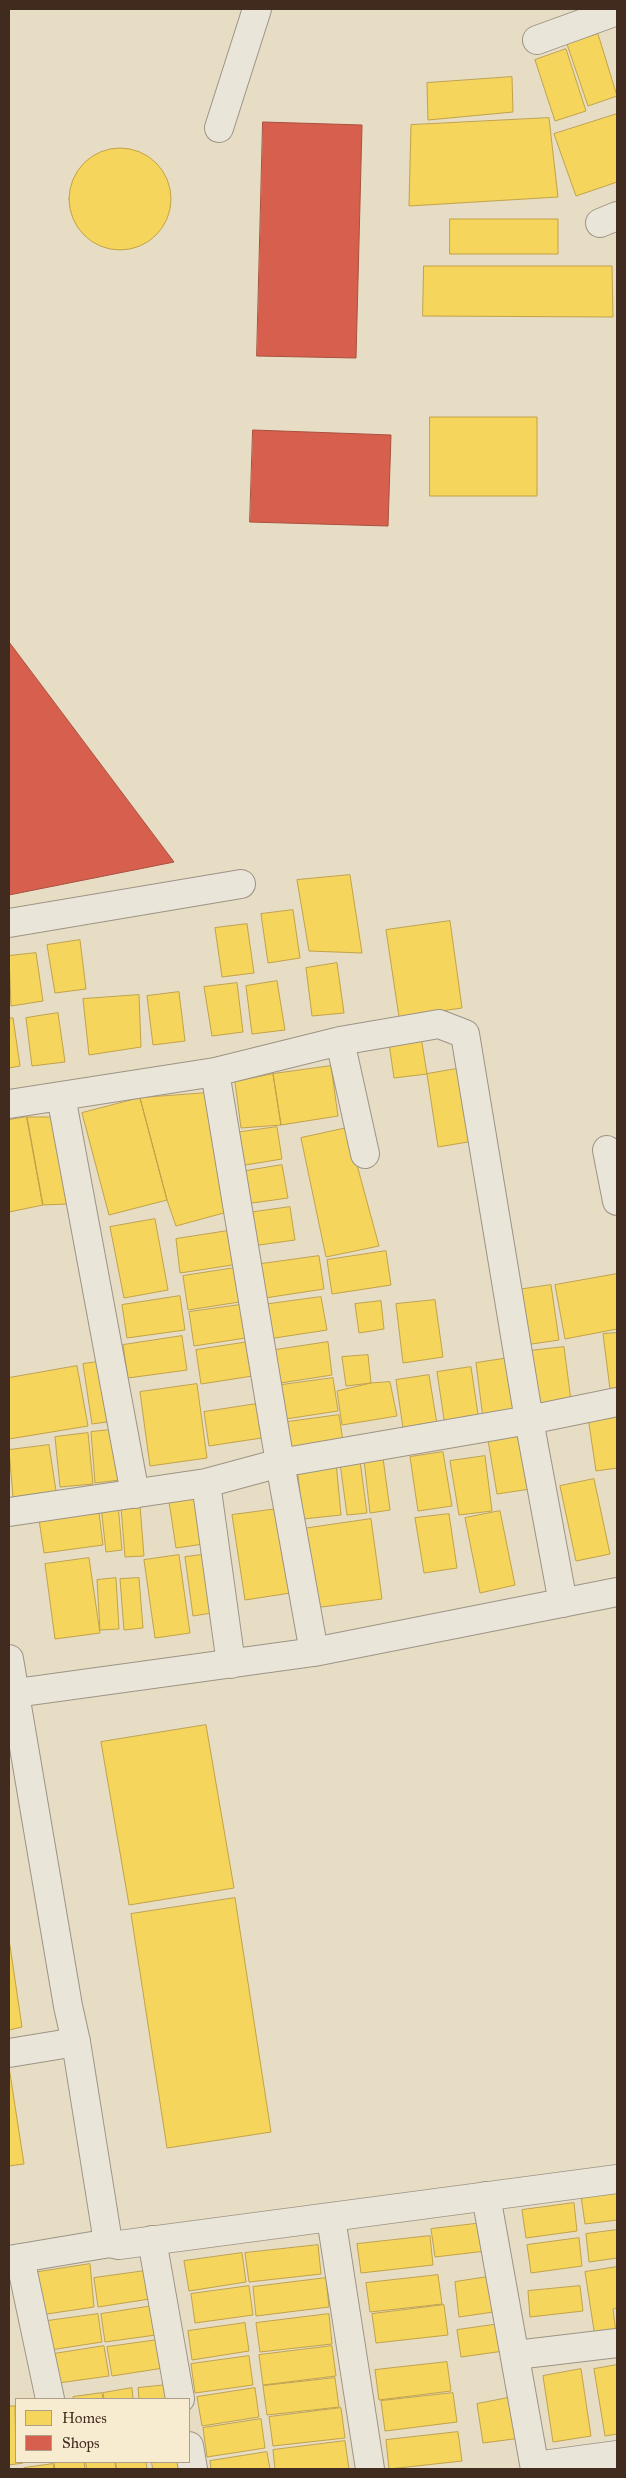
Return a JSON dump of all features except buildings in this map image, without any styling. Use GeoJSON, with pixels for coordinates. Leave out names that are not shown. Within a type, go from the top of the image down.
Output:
{"type":"FeatureCollection","features":[{"type":"Feature","properties":{"kind":"street"},"geometry":{"type":"LineString","coordinates":[[219,128],[257,9]]}},
{"type":"Feature","properties":{"kind":"street"},"geometry":{"type":"LineString","coordinates":[[537,40],[617,10]]}},
{"type":"Feature","properties":{"kind":"street"},"geometry":{"type":"LineString","coordinates":[[9,923],[242,884]]}},
{"type":"Feature","properties":{"kind":"street"},"geometry":{"type":"LineString","coordinates":[[9,1104],[214,1072],[340,1041],[439,1024],[465,1034],[563,1603]]}},
{"type":"Feature","properties":{"kind":"street"},"geometry":{"type":"LineString","coordinates":[[340,1041],[365,1154]]}},
{"type":"Feature","properties":{"kind":"street"},"geometry":{"type":"LineString","coordinates":[[214,1072],[280,1464],[314,1652]]}},
{"type":"Feature","properties":{"kind":"street"},"geometry":{"type":"LineString","coordinates":[[61,1096],[136,1494]]}},
{"type":"Feature","properties":{"kind":"street"},"geometry":{"type":"LineString","coordinates":[[607,1150],[617,1202]]}},
{"type":"Feature","properties":{"kind":"street"},"geometry":{"type":"LineString","coordinates":[[9,1512],[206,1483],[280,1464],[530,1420],[617,1402]]}},
{"type":"Feature","properties":{"kind":"street"},"geometry":{"type":"LineString","coordinates":[[206,1483],[231,1664]]}},
{"type":"Feature","properties":{"kind":"street"},"geometry":{"type":"LineString","coordinates":[[16,1694],[314,1652],[617,1592]]}},
{"type":"Feature","properties":{"kind":"street"},"geometry":{"type":"LineString","coordinates":[[9,1659],[68,2006],[76,2042],[107,2236],[110,2243]]}},
{"type":"Feature","properties":{"kind":"street"},"geometry":{"type":"LineString","coordinates":[[9,2053],[76,2042]]}},
{"type":"Feature","properties":{"kind":"street"},"geometry":{"type":"LineString","coordinates":[[50,2398],[14,2259],[110,2243],[119,2245],[617,2179]]}},
{"type":"Feature","properties":{"kind":"street"},"geometry":{"type":"LineString","coordinates":[[486,2196],[535,2467],[617,2455]]}},
{"type":"Feature","properties":{"kind":"street"},"geometry":{"type":"LineString","coordinates":[[331,2218],[370,2469]]}},
{"type":"Feature","properties":{"kind":"street"},"geometry":{"type":"LineString","coordinates":[[152,2240],[180,2398]]}},
{"type":"Feature","properties":{"kind":"street"},"geometry":{"type":"LineString","coordinates":[[516,2355],[617,2343]]}},
{"type":"Feature","properties":{"kind":"street"},"geometry":{"type":"LineString","coordinates":[[190,2452],[193,2469]]}}]}
